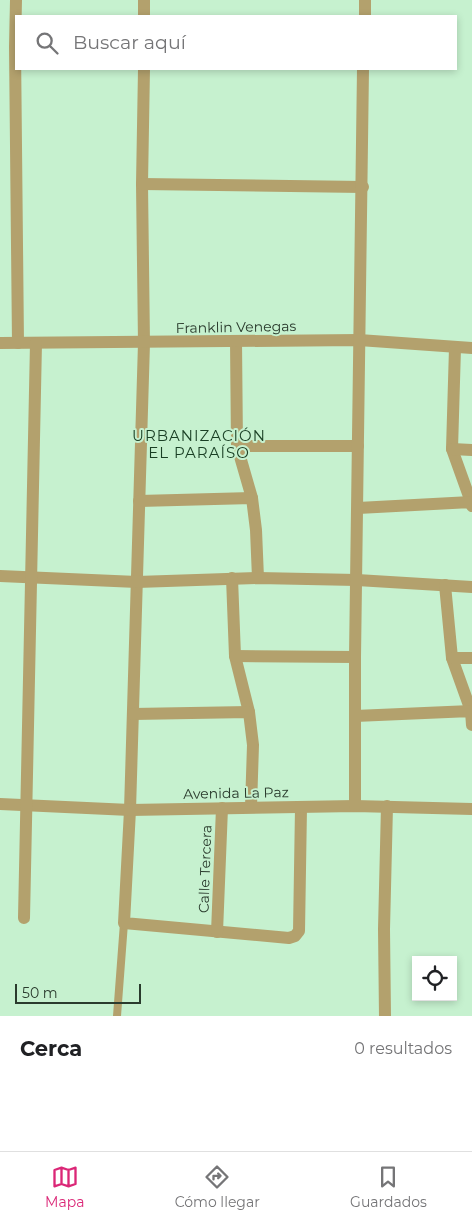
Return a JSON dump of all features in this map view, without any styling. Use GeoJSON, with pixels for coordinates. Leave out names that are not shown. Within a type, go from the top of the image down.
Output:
{"type":"FeatureCollection","features":[{"type":"Feature","properties":{"kind":"street"},"geometry":{"type":"LineString","coordinates":[[16,0],[16,15]]}},
{"type":"Feature","properties":{"kind":"street"},"geometry":{"type":"LineString","coordinates":[[144,0],[144,15]]}},
{"type":"Feature","properties":{"kind":"street"},"geometry":{"type":"LineString","coordinates":[[364,15],[365,0]]}},
{"type":"Feature","properties":{"kind":"street"},"geometry":{"type":"LineString","coordinates":[[15,70],[18,343]]}},
{"type":"Feature","properties":{"kind":"street"},"geometry":{"type":"LineString","coordinates":[[144,70],[142,184],[144,343],[130,810],[124,923],[289,938],[295,936],[299,931],[301,808]]}},
{"type":"Feature","properties":{"kind":"street"},"geometry":{"type":"LineString","coordinates":[[355,806],[355,657],[363,70]]}},
{"type":"Feature","properties":{"kind":"street"},"geometry":{"type":"LineString","coordinates":[[142,184],[362,187]]}},
{"type":"Feature","properties":{"kind":"street","name":"Franklin Venegas"},"geometry":{"type":"LineString","coordinates":[[0,343],[359,340],[472,348]]}},
{"type":"Feature","properties":{"kind":"street"},"geometry":{"type":"LineString","coordinates":[[236,341],[237,446],[252,498],[256,530],[258,578]]}},
{"type":"Feature","properties":{"kind":"street"},"geometry":{"type":"LineString","coordinates":[[24,918],[36,343]]}},
{"type":"Feature","properties":{"kind":"street"},"geometry":{"type":"LineString","coordinates":[[358,508],[472,504],[452,449],[455,348]]}},
{"type":"Feature","properties":{"kind":"street"},"geometry":{"type":"LineString","coordinates":[[237,446],[358,446]]}},
{"type":"Feature","properties":{"kind":"street"},"geometry":{"type":"LineString","coordinates":[[452,449],[472,450]]}},
{"type":"Feature","properties":{"kind":"street"},"geometry":{"type":"LineString","coordinates":[[139,501],[252,498]]}},
{"type":"Feature","properties":{"kind":"street"},"geometry":{"type":"LineString","coordinates":[[0,576],[137,582],[232,578],[357,580],[472,587]]}},
{"type":"Feature","properties":{"kind":"street"},"geometry":{"type":"LineString","coordinates":[[232,578],[235,656],[249,712],[253,745],[252,807]]}},
{"type":"Feature","properties":{"kind":"street"},"geometry":{"type":"LineString","coordinates":[[445,585],[452,658],[471,712],[472,725]]}},
{"type":"Feature","properties":{"kind":"street"},"geometry":{"type":"LineString","coordinates":[[235,656],[355,657]]}},
{"type":"Feature","properties":{"kind":"street"},"geometry":{"type":"LineString","coordinates":[[452,658],[472,658]]}},
{"type":"Feature","properties":{"kind":"street"},"geometry":{"type":"LineString","coordinates":[[133,714],[249,712]]}},
{"type":"Feature","properties":{"kind":"street"},"geometry":{"type":"LineString","coordinates":[[355,716],[471,712]]}},
{"type":"Feature","properties":{"kind":"street","name":"Avenida La Paz"},"geometry":{"type":"LineString","coordinates":[[0,804],[130,810],[355,806],[472,809]]}},
{"type":"Feature","properties":{"kind":"street"},"geometry":{"type":"LineString","coordinates":[[385,1016],[384,929],[387,806]]}},
{"type":"Feature","properties":{"kind":"street","name":"Calle Tercera"},"geometry":{"type":"LineString","coordinates":[[217,932],[222,808]]}},
{"type":"Feature","properties":{"kind":"lane"},"geometry":{"type":"LineString","coordinates":[[117,1016],[124,923]]}},
{"type":"Feature","properties":{"kind":"district","name":"URBANIZACIÓN EL PARAÍSO"},"geometry":{"type":"Point","coordinates":[199,444]}}]}
